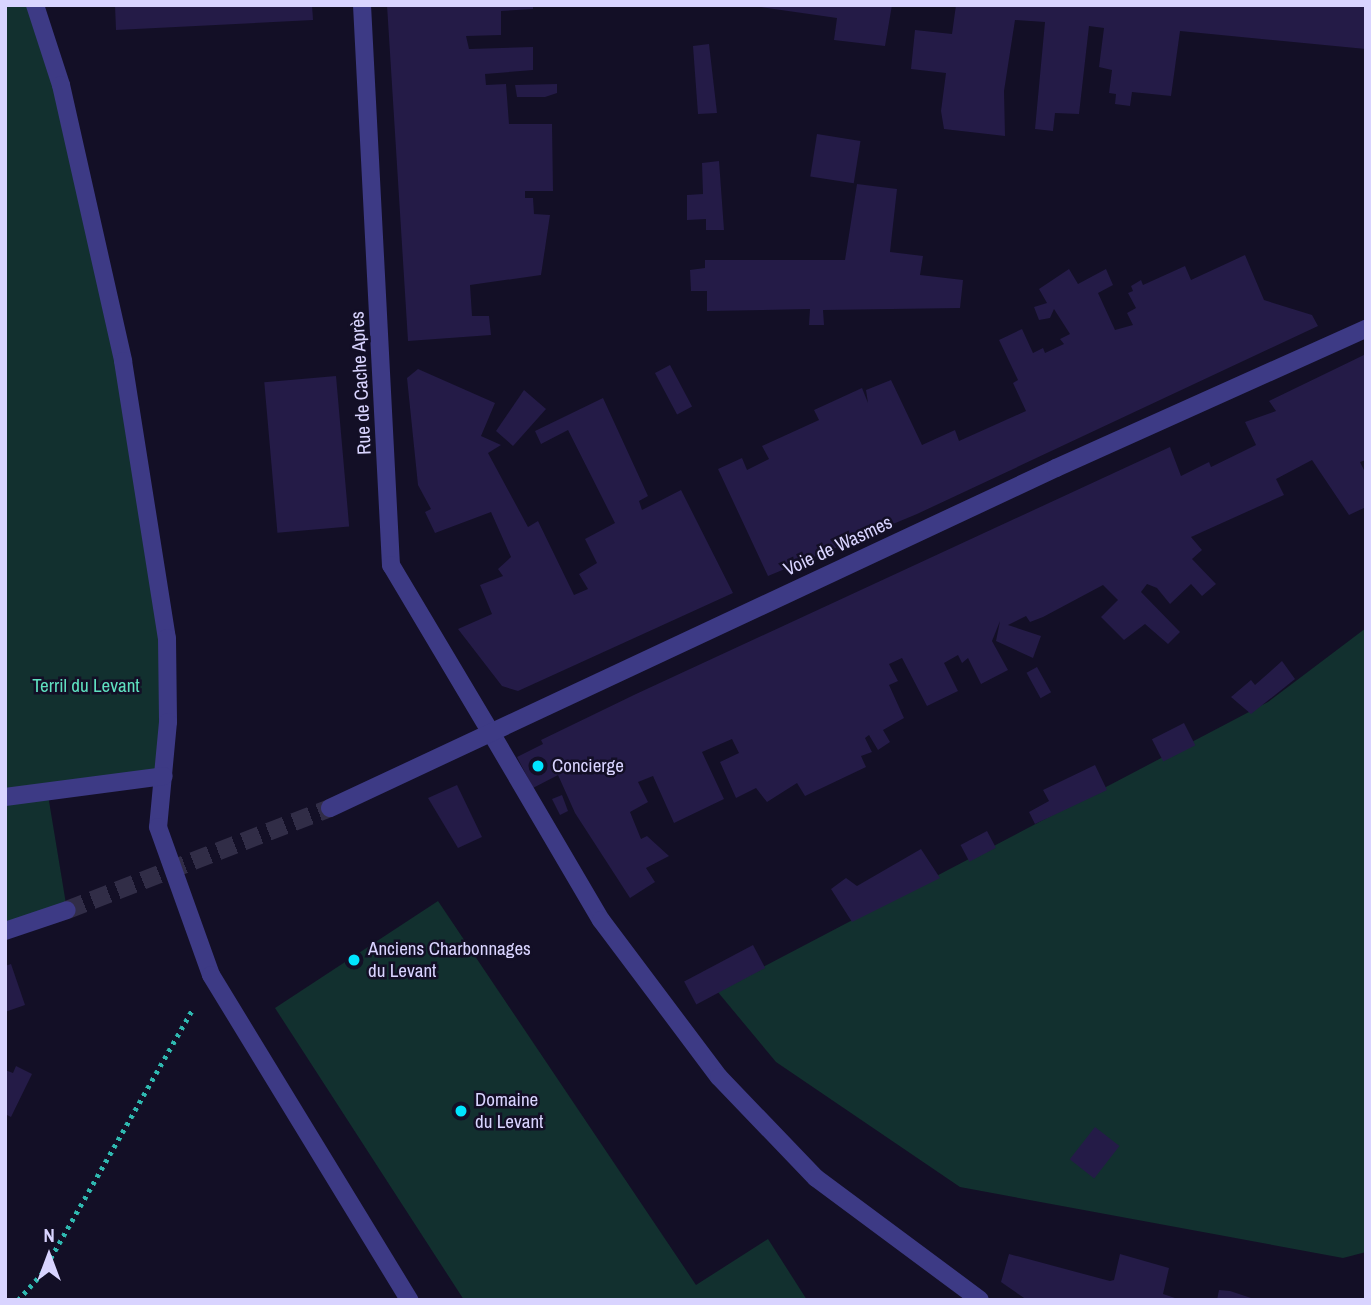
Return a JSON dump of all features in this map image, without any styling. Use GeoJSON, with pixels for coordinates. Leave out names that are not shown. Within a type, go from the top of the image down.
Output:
{"type":"FeatureCollection","features":[{"type":"Feature","properties":{"kind":"street"},"geometry":{"type":"LineString","coordinates":[[35,5],[61,85],[124,361],[167,638],[164,776],[158,827],[211,975],[409,1300]]}},
{"type":"Feature","properties":{"kind":"street","name":"Rue de Cache Après"},"geometry":{"type":"LineString","coordinates":[[362,5],[391,565],[601,920],[719,1077],[816,1178],[980,1300]]}},
{"type":"Feature","properties":{"kind":"street","name":"Voie de Wasmes"},"geometry":{"type":"LineString","coordinates":[[330,808],[490,731],[1366,329]]}},
{"type":"Feature","properties":{"kind":"street"},"geometry":{"type":"LineString","coordinates":[[5,797],[164,776]]}},
{"type":"Feature","properties":{"kind":"street"},"geometry":{"type":"LineString","coordinates":[[5,931],[67,910]]}},
{"type":"Feature","properties":{"kind":"path"},"geometry":{"type":"LineString","coordinates":[[18,1300],[42,1273],[211,975]]}},
{"type":"Feature","properties":{"kind":"green space","name":"Terril du Levant"},"geometry":{"type":"Polygon","coordinates":[[[5,5],[35,5],[123,361],[167,638],[164,776],[48,795],[67,910],[5,931],[5,5]]]}},
{"type":"Feature","properties":{"kind":"green space"},"geometry":{"type":"Polygon","coordinates":[[[1366,628],[1366,1252],[1343,1258],[960,1187],[776,1062],[717,991],[1268,702],[1366,628]]]}},
{"type":"Feature","properties":{"kind":"green space","name":"Domaine du Levant"},"geometry":{"type":"Polygon","coordinates":[[[438,901],[696,1285],[768,1239],[807,1300],[464,1300],[275,1008],[438,901]]]}},
{"type":"Feature","properties":{"kind":"building"},"geometry":{"type":"Polygon","coordinates":[[[115,5],[312,5],[313,20],[116,30],[115,5]]]}},
{"type":"Feature","properties":{"kind":"building"},"geometry":{"type":"Polygon","coordinates":[[[387,5],[533,5],[533,9],[501,11],[501,35],[466,36],[469,49],[533,47],[533,70],[485,74],[486,85],[506,84],[509,124],[552,124],[553,191],[525,191],[525,198],[533,198],[534,214],[550,215],[541,275],[470,285],[472,316],[489,316],[491,335],[408,341],[387,5]]]}},
{"type":"Feature","properties":{"kind":"building"},"geometry":{"type":"Polygon","coordinates":[[[747,5],[892,5],[885,46],[834,40],[837,18],[747,5]]]}},
{"type":"Feature","properties":{"kind":"building"},"geometry":{"type":"Polygon","coordinates":[[[956,5],[1366,5],[1366,49],[1180,31],[1171,96],[1132,92],[1130,106],[1115,104],[1116,94],[1109,93],[1112,70],[1099,67],[1104,28],[1089,26],[1079,114],[1055,113],[1053,131],[1035,129],[1045,22],[1015,20],[1004,91],[1005,136],[944,129],[941,111],[946,73],[911,69],[915,30],[952,34],[956,5]]]}},
{"type":"Feature","properties":{"kind":"building"},"geometry":{"type":"Polygon","coordinates":[[[709,44],[717,113],[698,114],[693,46],[709,44]]]}},
{"type":"Feature","properties":{"kind":"building"},"geometry":{"type":"Polygon","coordinates":[[[557,84],[557,93],[545,97],[517,97],[515,85],[557,84]]]}},
{"type":"Feature","properties":{"kind":"building"},"geometry":{"type":"Polygon","coordinates":[[[817,134],[860,141],[854,183],[810,176],[817,134]]]}},
{"type":"Feature","properties":{"kind":"building"},"geometry":{"type":"Polygon","coordinates":[[[719,161],[724,230],[706,230],[706,219],[687,220],[687,195],[703,194],[702,163],[719,161]]]}},
{"type":"Feature","properties":{"kind":"building"},"geometry":{"type":"Polygon","coordinates":[[[857,184],[897,189],[890,252],[923,256],[920,275],[963,280],[960,308],[823,310],[824,325],[809,325],[810,309],[707,311],[707,291],[691,291],[690,270],[705,268],[705,260],[845,260],[857,184]]]}},
{"type":"Feature","properties":{"kind":"building"},"geometry":{"type":"Polygon","coordinates":[[[1245,255],[1264,300],[1312,315],[1318,326],[917,514],[768,576],[718,469],[742,458],[747,470],[769,459],[762,446],[819,420],[814,410],[862,388],[868,403],[866,390],[891,380],[922,445],[955,430],[959,441],[1026,411],[1013,383],[1018,380],[999,340],[1022,329],[1033,353],[1043,348],[1045,353],[1064,344],[1060,339],[1070,334],[1054,309],[1050,318],[1039,320],[1034,307],[1047,303],[1039,289],[1069,269],[1078,284],[1106,269],[1113,285],[1098,293],[1115,330],[1133,325],[1127,313],[1136,308],[1128,293],[1133,291],[1131,286],[1141,280],[1143,285],[1185,266],[1191,280],[1245,255]]]}},
{"type":"Feature","properties":{"kind":"building"},"geometry":{"type":"Polygon","coordinates":[[[1366,354],[1366,460],[1360,462],[1366,474],[1366,507],[1349,515],[1312,460],[1276,479],[1284,495],[1191,537],[1202,550],[1192,559],[1216,584],[1202,596],[1191,584],[1170,604],[1157,588],[1147,584],[1141,592],[1180,632],[1168,644],[1145,624],[1124,640],[1101,617],[1118,600],[1103,585],[1043,617],[1030,622],[1026,616],[1008,625],[1041,636],[1033,658],[996,641],[1000,621],[992,641],[1008,670],[981,684],[968,658],[962,663],[958,655],[944,663],[958,691],[927,706],[902,658],[889,664],[898,681],[889,685],[904,718],[883,730],[890,742],[878,750],[869,735],[865,738],[872,752],[861,756],[866,767],[805,796],[797,783],[767,802],[756,788],[736,798],[720,762],[739,753],[732,739],[702,752],[724,799],[674,823],[653,776],[638,782],[648,802],[630,812],[641,839],[647,836],[669,856],[646,868],[655,882],[630,898],[575,813],[558,775],[533,788],[517,757],[543,744],[541,740],[636,694],[1170,447],[1181,476],[1209,462],[1211,467],[1256,445],[1245,422],[1276,411],[1269,401],[1366,354]]]}},
{"type":"Feature","properties":{"kind":"building"},"geometry":{"type":"Polygon","coordinates":[[[670,365],[692,406],[677,414],[655,373],[670,365]]]}},
{"type":"Feature","properties":{"kind":"building"},"geometry":{"type":"Polygon","coordinates":[[[418,369],[495,403],[481,436],[501,445],[488,453],[528,527],[538,521],[574,595],[588,589],[579,574],[597,563],[585,539],[615,523],[568,430],[541,444],[535,431],[603,398],[648,496],[639,501],[642,510],[681,490],[733,593],[518,691],[502,686],[458,629],[492,614],[480,585],[503,576],[498,569],[511,557],[491,512],[435,533],[425,512],[431,509],[418,485],[407,378],[418,369]]]}},
{"type":"Feature","properties":{"kind":"building"},"geometry":{"type":"Polygon","coordinates":[[[336,376],[349,526],[277,533],[264,382],[336,376]]]}},
{"type":"Feature","properties":{"kind":"building"},"geometry":{"type":"Polygon","coordinates":[[[524,390],[546,409],[513,446],[496,431],[524,390]]]}},
{"type":"Feature","properties":{"kind":"building"},"geometry":{"type":"Polygon","coordinates":[[[1282,661],[1295,679],[1251,714],[1231,697],[1251,680],[1255,685],[1282,661]]]}},
{"type":"Feature","properties":{"kind":"building"},"geometry":{"type":"Polygon","coordinates":[[[1037,667],[1051,692],[1041,698],[1027,673],[1037,667]]]}},
{"type":"Feature","properties":{"kind":"building"},"geometry":{"type":"Polygon","coordinates":[[[1184,723],[1195,745],[1163,762],[1152,739],[1184,723]]]}},
{"type":"Feature","properties":{"kind":"building"},"geometry":{"type":"Polygon","coordinates":[[[1095,765],[1107,790],[1035,824],[1029,812],[1049,801],[1043,790],[1095,765]]]}},
{"type":"Feature","properties":{"kind":"building"},"geometry":{"type":"Polygon","coordinates":[[[457,785],[482,837],[458,848],[428,798],[457,785]]]}},
{"type":"Feature","properties":{"kind":"building"},"geometry":{"type":"Polygon","coordinates":[[[562,795],[568,811],[560,815],[552,799],[562,795]]]}},
{"type":"Feature","properties":{"kind":"building"},"geometry":{"type":"Polygon","coordinates":[[[987,831],[996,848],[969,862],[961,845],[987,831]]]}},
{"type":"Feature","properties":{"kind":"building"},"geometry":{"type":"Polygon","coordinates":[[[921,849],[940,878],[852,922],[831,889],[846,878],[857,886],[921,849]]]}},
{"type":"Feature","properties":{"kind":"building"},"geometry":{"type":"Polygon","coordinates":[[[753,945],[765,968],[696,1005],[684,982],[753,945]]]}},
{"type":"Feature","properties":{"kind":"building"},"geometry":{"type":"Polygon","coordinates":[[[11,964],[25,1005],[5,1012],[5,966],[11,964]]]}},
{"type":"Feature","properties":{"kind":"building"},"geometry":{"type":"Polygon","coordinates":[[[16,1066],[32,1074],[11,1117],[5,1114],[5,1070],[13,1073],[16,1066]]]}},
{"type":"Feature","properties":{"kind":"building"},"geometry":{"type":"Polygon","coordinates":[[[1095,1127],[1119,1146],[1094,1178],[1070,1159],[1095,1127]]]}},
{"type":"Feature","properties":{"kind":"building"},"geometry":{"type":"Polygon","coordinates":[[[1009,1254],[1110,1281],[1114,1280],[1120,1254],[1169,1268],[1163,1294],[1181,1300],[1027,1300],[1001,1282],[1009,1254]]]}},
{"type":"Feature","properties":{"kind":"building"},"geometry":{"type":"Polygon","coordinates":[[[1219,1290],[1230,1291],[1257,1300],[1217,1300],[1219,1290]]]}},
{"type":"Feature","properties":{"kind":"tunnel"},"geometry":{"type":"LineString","coordinates":[[67,910],[330,808]]}},
{"type":"Feature","properties":{"kind":"place","name":"Concierge"},"geometry":{"type":"Point","coordinates":[538,766]}},
{"type":"Feature","properties":{"kind":"place","name":"Anciens Charbonnages du Levant"},"geometry":{"type":"Point","coordinates":[354,960]}},
{"type":"Feature","properties":{"kind":"place","name":"Domaine du Levant"},"geometry":{"type":"Point","coordinates":[461,1111]}}]}
